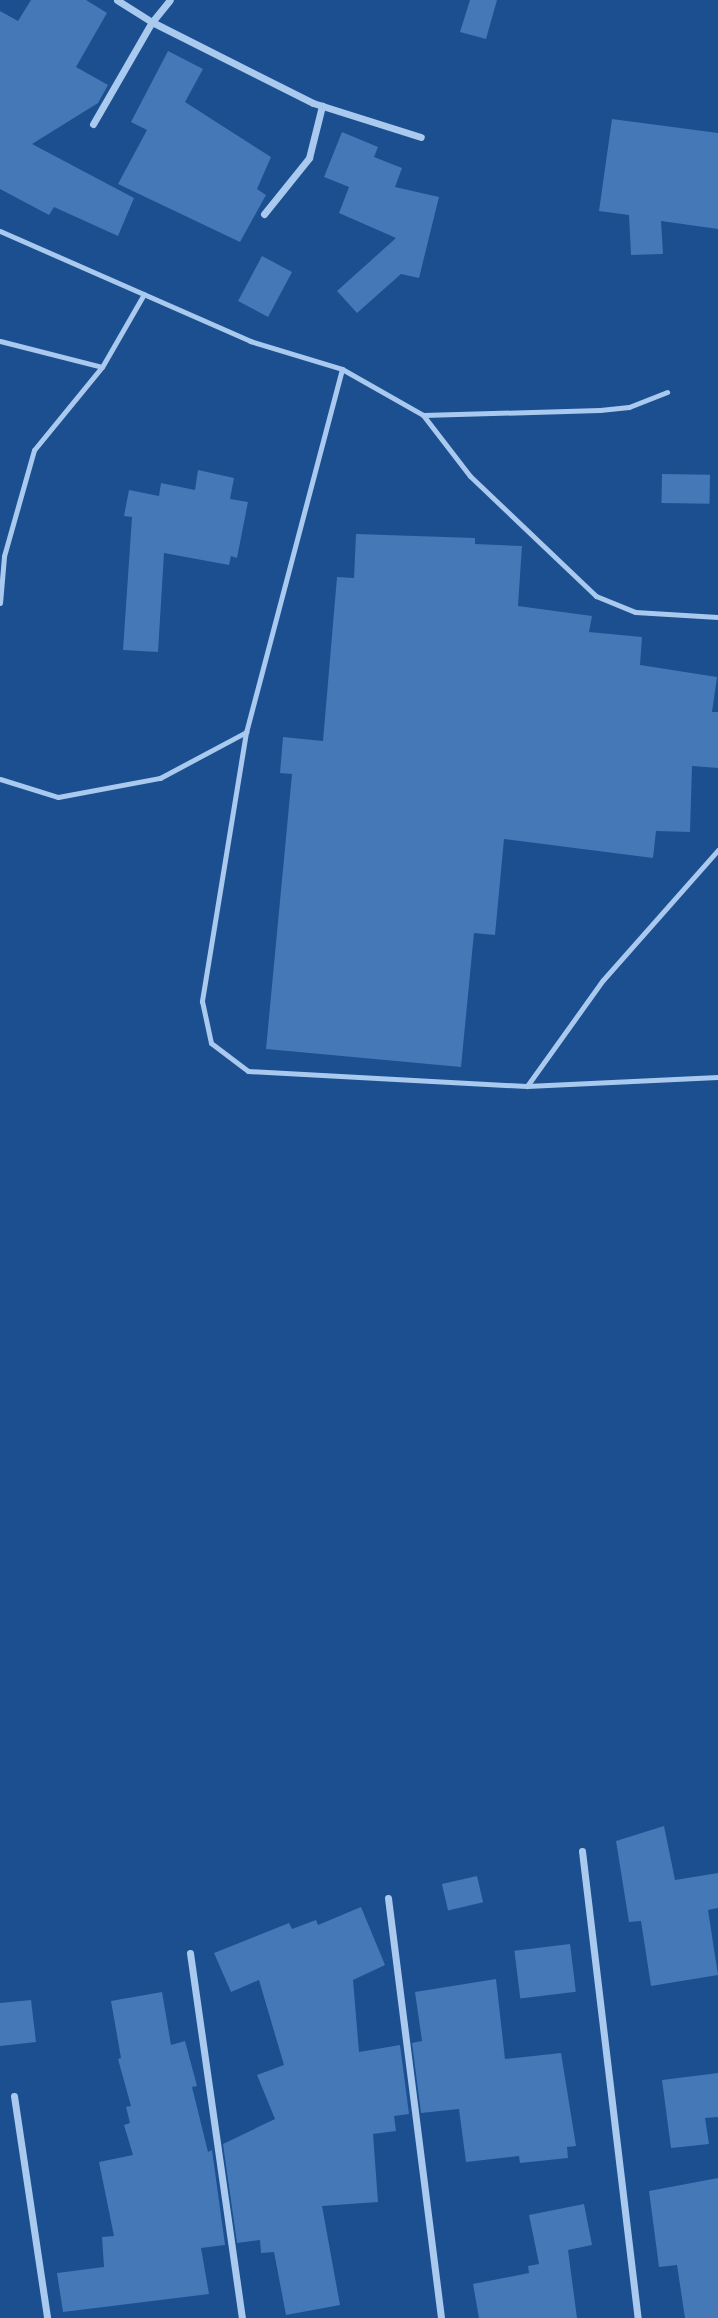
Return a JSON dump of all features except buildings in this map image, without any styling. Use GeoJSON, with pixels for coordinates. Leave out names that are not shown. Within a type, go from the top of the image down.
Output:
{"type":"FeatureCollection","features":[{"type":"Feature","properties":{"kind":"street"},"geometry":{"type":"LineString","coordinates":[[117,0],[152,22],[322,106],[421,137]]}},
{"type":"Feature","properties":{"kind":"street"},"geometry":{"type":"LineString","coordinates":[[93,124],[152,22],[170,0]]}},
{"type":"Feature","properties":{"kind":"street"},"geometry":{"type":"LineString","coordinates":[[264,214],[309,158],[322,106]]}},
{"type":"Feature","properties":{"kind":"street"},"geometry":{"type":"LineString","coordinates":[[582,1851],[638,2318]]}},
{"type":"Feature","properties":{"kind":"street"},"geometry":{"type":"LineString","coordinates":[[388,1898],[441,2318]]}},
{"type":"Feature","properties":{"kind":"street"},"geometry":{"type":"LineString","coordinates":[[190,1953],[242,2318]]}},
{"type":"Feature","properties":{"kind":"street"},"geometry":{"type":"LineString","coordinates":[[14,2096],[47,2318]]}},
{"type":"Feature","properties":{"kind":"lane"},"geometry":{"type":"LineString","coordinates":[[0,231],[250,341],[342,369],[423,415],[470,477],[596,596],[635,612],[718,617]]}},
{"type":"Feature","properties":{"kind":"lane"},"geometry":{"type":"LineString","coordinates":[[0,603],[4,556],[34,450],[102,367],[144,294]]}},
{"type":"Feature","properties":{"kind":"lane"},"geometry":{"type":"LineString","coordinates":[[0,341],[102,367]]}},
{"type":"Feature","properties":{"kind":"lane"},"geometry":{"type":"LineString","coordinates":[[342,369],[246,732],[202,1001],[211,1043],[248,1071],[527,1086],[718,1077]]}},
{"type":"Feature","properties":{"kind":"lane"},"geometry":{"type":"LineString","coordinates":[[423,415],[600,410],[629,407],[667,392]]}},
{"type":"Feature","properties":{"kind":"lane"},"geometry":{"type":"LineString","coordinates":[[0,779],[58,797],[160,778],[246,732]]}},
{"type":"Feature","properties":{"kind":"lane"},"geometry":{"type":"LineString","coordinates":[[527,1086],[603,980],[718,850]]}}]}
